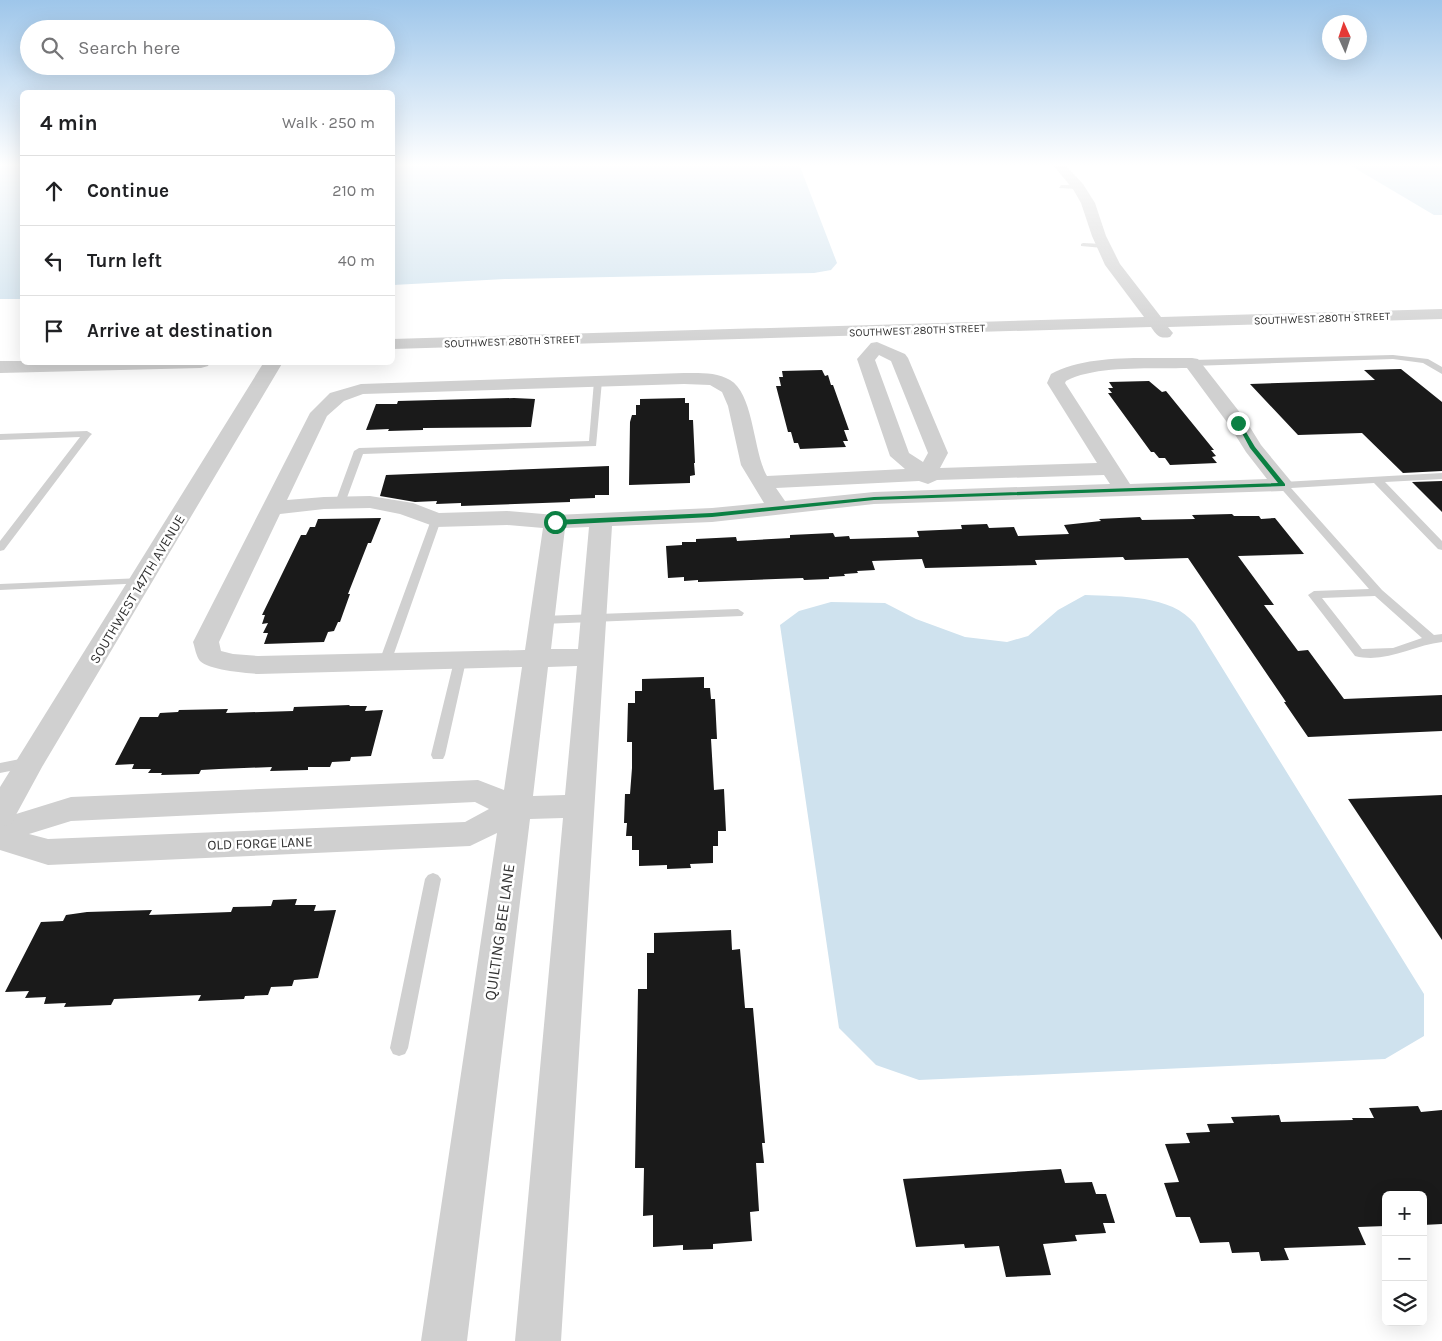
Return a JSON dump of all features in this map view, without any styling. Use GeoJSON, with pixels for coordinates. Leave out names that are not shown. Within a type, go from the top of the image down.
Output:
{"type":"FeatureCollection","features":[{"type":"Feature","properties":{"kind":"street"},"geometry":{"type":"LineString","coordinates":[[1097,227],[1103,246],[1125,284],[1157,322]]}},
{"type":"Feature","properties":{"kind":"street","name":"SOUTHWEST 280TH STREET"},"geometry":{"type":"LineString","coordinates":[[875,339],[1157,322],[1442,314]]}},
{"type":"Feature","properties":{"kind":"street"},"geometry":{"type":"LineString","coordinates":[[1424,315],[1442,328]]}},
{"type":"Feature","properties":{"kind":"street","name":"SOUTHWEST 280TH STREET"},"geometry":{"type":"LineString","coordinates":[[395,344],[465,350],[875,339],[1173,339],[1157,322]]}},
{"type":"Feature","properties":{"kind":"street"},"geometry":{"type":"LineString","coordinates":[[926,474],[938,453],[900,358],[875,339],[866,359],[900,456],[926,474],[933,497]]}},
{"type":"Feature","properties":{"kind":"street","name":"SOUTHWEST 280TH STREET"},"geometry":{"type":"LineString","coordinates":[[395,360],[465,350]]}},
{"type":"Feature","properties":{"kind":"street"},"geometry":{"type":"LineString","coordinates":[[0,354],[20,354]]}},
{"type":"Feature","properties":{"kind":"street"},"geometry":{"type":"LineString","coordinates":[[1124,490],[1056,383],[1057,378],[1079,368],[1093,366],[1192,363],[1238,423],[1253,448],[1283,485]]}},
{"type":"Feature","properties":{"kind":"street"},"geometry":{"type":"LineString","coordinates":[[0,366],[50,365]]}},
{"type":"Feature","properties":{"kind":"street","name":"SOUTHWEST 147TH AVENUE"},"geometry":{"type":"LineString","coordinates":[[1,814],[30,762],[272,365]]}},
{"type":"Feature","properties":{"kind":"street"},"geometry":{"type":"LineString","coordinates":[[590,658],[232,664],[210,656],[206,642],[319,412],[337,397],[361,389],[700,379],[724,383],[734,393],[749,460],[761,483],[778,507]]}},
{"type":"Feature","properties":{"kind":"street"},"geometry":{"type":"LineString","coordinates":[[761,483],[926,474],[1110,469]]}},
{"type":"Feature","properties":{"kind":"street"},"geometry":{"type":"LineString","coordinates":[[272,508],[370,502],[405,508],[436,520],[507,518],[555,522],[601,521],[712,515],[874,498],[1283,485]]}},
{"type":"Feature","properties":{"kind":"street"},"geometry":{"type":"LineString","coordinates":[[538,1341],[601,521]]}},
{"type":"Feature","properties":{"kind":"street","name":"QUILTING BEE LANE"},"geometry":{"type":"LineString","coordinates":[[444,1341],[555,522]]}},
{"type":"Feature","properties":{"kind":"street","name":"OLD FORGE LANE"},"geometry":{"type":"LineString","coordinates":[[1,814],[71,808],[478,791],[516,808],[579,806]]}},
{"type":"Feature","properties":{"kind":"street","name":"OLD FORGE LANE"},"geometry":{"type":"LineString","coordinates":[[0,838],[48,852],[470,834],[516,808]]}},
{"type":"Feature","properties":{"kind":"lane"},"geometry":{"type":"LineString","coordinates":[[1083,245],[1103,246]]}},
{"type":"Feature","properties":{"kind":"lane"},"geometry":{"type":"LineString","coordinates":[[1192,363],[1393,357],[1425,361],[1442,371]]}},
{"type":"Feature","properties":{"kind":"lane"},"geometry":{"type":"LineString","coordinates":[[340,503],[359,451],[593,444],[598,381]]}},
{"type":"Feature","properties":{"kind":"lane"},"geometry":{"type":"LineString","coordinates":[[0,437],[87,434],[6,533],[0,548]]}},
{"type":"Feature","properties":{"kind":"lane"},"geometry":{"type":"LineString","coordinates":[[1283,485],[1442,476]]}},
{"type":"Feature","properties":{"kind":"lane"},"geometry":{"type":"LineString","coordinates":[[1376,479],[1442,546]]}},
{"type":"Feature","properties":{"kind":"lane"},"geometry":{"type":"LineString","coordinates":[[1283,485],[1378,592],[1436,638]]}},
{"type":"Feature","properties":{"kind":"lane"},"geometry":{"type":"LineString","coordinates":[[385,662],[436,520]]}},
{"type":"Feature","properties":{"kind":"lane"},"geometry":{"type":"LineString","coordinates":[[0,587],[142,581]]}},
{"type":"Feature","properties":{"kind":"lane"},"geometry":{"type":"LineString","coordinates":[[1378,592],[1314,594],[1359,653],[1394,652],[1436,638]]}},
{"type":"Feature","properties":{"kind":"lane"},"geometry":{"type":"LineString","coordinates":[[542,620],[738,614]]}},
{"type":"Feature","properties":{"kind":"lane"},"geometry":{"type":"LineString","coordinates":[[438,755],[460,661]]}},
{"type":"Feature","properties":{"kind":"lane"},"geometry":{"type":"LineString","coordinates":[[0,768],[30,762]]}},
{"type":"Feature","properties":{"kind":"lane"},"geometry":{"type":"LineString","coordinates":[[399,1048],[433,879]]}},
{"type":"Feature","properties":{"kind":"water"},"geometry":{"type":"Polygon","coordinates":[[[0,227],[20,227],[20,299],[0,299],[0,227]]]}},
{"type":"Feature","properties":{"kind":"water"},"geometry":{"type":"Polygon","coordinates":[[[395,227],[823,227],[837,263],[831,270],[814,273],[505,279],[395,285],[395,227]]]}},
{"type":"Feature","properties":{"kind":"water"},"geometry":{"type":"Polygon","coordinates":[[[1085,595],[1129,597],[1159,602],[1185,614],[1195,624],[1424,994],[1424,1036],[1385,1059],[919,1080],[876,1065],[839,1028],[780,625],[799,611],[831,602],[885,603],[916,619],[965,637],[1007,642],[1028,636],[1058,610],[1085,595]]]}},
{"type":"Feature","properties":{"kind":"building"},"geometry":{"type":"Polygon","coordinates":[[[1401,369],[1442,402],[1442,471],[1403,473],[1362,433],[1298,435],[1250,384],[1375,380],[1364,370],[1401,369]]]}},
{"type":"Feature","properties":{"kind":"building"},"geometry":{"type":"Polygon","coordinates":[[[822,370],[825,376],[828,375],[831,385],[833,385],[849,430],[844,430],[848,441],[843,441],[846,447],[800,449],[798,443],[794,443],[791,432],[788,432],[776,386],[781,386],[779,377],[783,377],[782,371],[822,370]]]}},
{"type":"Feature","properties":{"kind":"building"},"geometry":{"type":"Polygon","coordinates":[[[1149,381],[1162,392],[1166,391],[1214,450],[1211,450],[1216,456],[1212,457],[1217,463],[1170,465],[1165,458],[1159,458],[1154,452],[1151,452],[1108,393],[1112,393],[1108,388],[1113,388],[1109,382],[1149,381]]]}},
{"type":"Feature","properties":{"kind":"building"},"geometry":{"type":"Polygon","coordinates":[[[685,398],[685,403],[689,403],[689,420],[693,420],[695,475],[690,476],[690,483],[629,485],[630,422],[632,415],[636,415],[636,405],[640,405],[640,399],[685,398]]]}},
{"type":"Feature","properties":{"kind":"building"},"geometry":{"type":"Polygon","coordinates":[[[535,399],[531,427],[366,430],[376,404],[397,404],[398,401],[535,399]]]}},
{"type":"Feature","properties":{"kind":"building"},"geometry":{"type":"Polygon","coordinates":[[[609,466],[609,495],[595,495],[595,498],[570,499],[570,502],[461,506],[461,503],[436,504],[437,501],[415,502],[380,496],[386,475],[609,466]]]}},
{"type":"Feature","properties":{"kind":"building"},"geometry":{"type":"Polygon","coordinates":[[[1442,481],[1442,512],[1412,482],[1442,481]]]}},
{"type":"Feature","properties":{"kind":"building"},"geometry":{"type":"Polygon","coordinates":[[[1232,514],[1234,516],[1259,516],[1261,519],[1275,518],[1304,554],[1238,556],[1274,605],[1264,605],[1298,651],[1308,650],[1344,699],[1442,695],[1442,731],[1308,737],[1188,558],[1125,560],[1123,557],[1035,560],[1037,565],[925,568],[922,559],[872,561],[875,570],[857,571],[858,573],[829,577],[829,579],[804,580],[803,578],[698,582],[698,580],[684,581],[684,577],[668,578],[666,546],[682,545],[682,542],[696,542],[696,539],[736,537],[737,541],[790,538],[790,535],[833,533],[835,537],[849,536],[850,539],[919,537],[917,531],[962,529],[961,525],[987,524],[989,528],[1014,527],[1018,536],[1069,534],[1064,525],[1101,521],[1099,519],[1140,517],[1142,520],[1195,519],[1192,515],[1232,514]]]}},
{"type":"Feature","properties":{"kind":"building"},"geometry":{"type":"Polygon","coordinates":[[[381,518],[371,543],[368,543],[348,594],[350,594],[340,622],[338,622],[334,631],[328,632],[324,642],[264,644],[268,633],[263,633],[268,623],[262,624],[265,615],[262,615],[301,535],[306,535],[310,527],[315,527],[318,519],[381,518]]]}},
{"type":"Feature","properties":{"kind":"building"},"geometry":{"type":"Polygon","coordinates":[[[704,677],[704,688],[710,688],[711,699],[715,699],[717,739],[711,739],[714,790],[724,789],[726,831],[718,831],[718,846],[713,846],[713,863],[690,864],[691,868],[667,869],[667,865],[639,866],[639,850],[632,850],[632,836],[626,836],[627,823],[624,823],[625,794],[630,794],[632,768],[632,742],[627,742],[628,703],[635,703],[635,691],[642,691],[642,679],[704,677]]]}},
{"type":"Feature","properties":{"kind":"building"},"geometry":{"type":"Polygon","coordinates":[[[367,706],[365,711],[383,710],[371,756],[351,757],[350,761],[332,762],[330,767],[308,767],[308,770],[270,771],[272,767],[201,770],[199,774],[161,775],[162,773],[148,773],[151,769],[132,769],[134,764],[115,765],[140,717],[158,717],[160,713],[178,712],[179,710],[228,709],[226,713],[293,711],[294,707],[367,706]]]}},
{"type":"Feature","properties":{"kind":"building"},"geometry":{"type":"Polygon","coordinates":[[[1442,795],[1442,940],[1348,799],[1442,795]]]}},
{"type":"Feature","properties":{"kind":"building"},"geometry":{"type":"Polygon","coordinates":[[[297,899],[295,905],[316,905],[314,911],[336,910],[318,978],[294,980],[292,986],[271,987],[268,995],[245,996],[244,999],[198,1001],[201,995],[114,999],[111,1005],[64,1007],[66,1003],[44,1004],[46,997],[25,998],[29,991],[5,992],[41,922],[63,921],[66,915],[87,912],[152,910],[149,915],[231,912],[233,907],[271,906],[273,900],[297,899]]]}},
{"type":"Feature","properties":{"kind":"building"},"geometry":{"type":"Polygon","coordinates":[[[731,930],[732,950],[740,949],[745,1008],[753,1008],[765,1143],[762,1143],[764,1163],[756,1163],[759,1211],[750,1212],[752,1241],[713,1244],[713,1249],[683,1250],[683,1245],[653,1247],[653,1215],[643,1216],[644,1168],[635,1168],[638,989],[647,989],[647,953],[654,953],[654,933],[731,930]]]}},
{"type":"Feature","properties":{"kind":"building"},"geometry":{"type":"Polygon","coordinates":[[[1418,1106],[1421,1112],[1442,1110],[1442,1224],[1427,1225],[1427,1191],[1382,1191],[1382,1226],[1358,1227],[1366,1245],[1284,1248],[1289,1260],[1261,1261],[1259,1252],[1232,1253],[1229,1242],[1200,1243],[1190,1217],[1176,1217],[1164,1183],[1179,1182],[1165,1144],[1190,1143],[1186,1133],[1210,1132],[1207,1124],[1234,1123],[1231,1117],[1279,1115],[1281,1122],[1374,1118],[1369,1108],[1418,1106]]]}},
{"type":"Feature","properties":{"kind":"building"},"geometry":{"type":"Polygon","coordinates":[[[1061,1169],[1065,1183],[1092,1182],[1096,1194],[1106,1194],[1115,1223],[1103,1223],[1106,1233],[1075,1235],[1077,1241],[1043,1244],[1051,1275],[1006,1277],[999,1246],[965,1248],[964,1244],[916,1247],[903,1179],[1061,1169]]]}},
{"type":"Feature","properties":{"kind":"route"},"geometry":{"type":"LineString","coordinates":[[555,522],[712,515],[874,498],[1283,485],[1253,448],[1238,423]]}}]}
